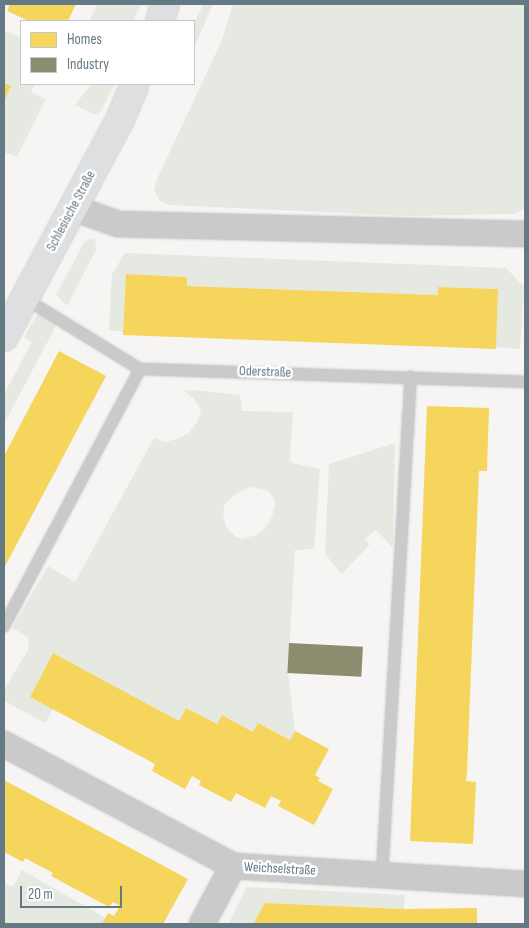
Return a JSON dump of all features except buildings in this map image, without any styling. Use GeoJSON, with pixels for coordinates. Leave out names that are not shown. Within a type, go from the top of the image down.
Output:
{"type":"FeatureCollection","features":[{"type":"Feature","properties":{"kind":"street"},"geometry":{"type":"LineString","coordinates":[[160,20],[165,4]]}},
{"type":"Feature","properties":{"kind":"street","name":"Schlesische Straße"},"geometry":{"type":"LineString","coordinates":[[4,337],[118,122],[135,85]]}},
{"type":"Feature","properties":{"kind":"street"},"geometry":{"type":"LineString","coordinates":[[73,208],[118,224],[525,234]]}},
{"type":"Feature","properties":{"kind":"street","name":"Weichselstraße"},"geometry":{"type":"LineString","coordinates":[[4,744],[233,866],[525,884]]}},
{"type":"Feature","properties":{"kind":"street"},"geometry":{"type":"LineString","coordinates":[[202,924],[233,866]]}},
{"type":"Feature","properties":{"kind":"lane","name":"Oderstraße"},"geometry":{"type":"LineString","coordinates":[[24,298],[140,369],[525,382]]}},
{"type":"Feature","properties":{"kind":"lane"},"geometry":{"type":"LineString","coordinates":[[4,626],[140,369]]}},
{"type":"Feature","properties":{"kind":"lane"},"geometry":{"type":"LineString","coordinates":[[382,875],[411,377]]}},
{"type":"Feature","properties":{"kind":"shaded area"},"geometry":{"type":"Polygon","coordinates":[[[98,4],[142,4],[134,20],[90,20],[98,4]]]}},
{"type":"Feature","properties":{"kind":"shaded area"},"geometry":{"type":"Polygon","coordinates":[[[204,4],[213,4],[195,46],[195,20],[204,4]]]}},
{"type":"Feature","properties":{"kind":"shaded area"},"geometry":{"type":"Polygon","coordinates":[[[233,4],[525,4],[525,198],[523,210],[515,214],[409,216],[169,205],[160,201],[154,191],[157,179],[222,40],[233,4]]]}},
{"type":"Feature","properties":{"kind":"shaded area"},"geometry":{"type":"Polygon","coordinates":[[[4,30],[20,38],[20,85],[34,85],[31,92],[46,99],[17,157],[4,152],[4,102],[11,86],[4,83],[4,30]]]}},
{"type":"Feature","properties":{"kind":"shaded area"},"geometry":{"type":"Polygon","coordinates":[[[90,85],[114,85],[99,114],[93,114],[75,105],[90,85]]]}},
{"type":"Feature","properties":{"kind":"shaded area"},"geometry":{"type":"Polygon","coordinates":[[[95,238],[96,250],[67,306],[56,295],[85,241],[95,238]]]}},
{"type":"Feature","properties":{"kind":"shaded area"},"geometry":{"type":"Polygon","coordinates":[[[125,253],[506,268],[524,287],[520,349],[496,347],[498,289],[439,287],[438,295],[187,286],[187,277],[126,274],[124,332],[109,330],[112,274],[125,253]]]}},
{"type":"Feature","properties":{"kind":"shaded area"},"geometry":{"type":"Polygon","coordinates":[[[38,313],[58,322],[4,424],[4,394],[32,342],[24,337],[38,313]]]}},
{"type":"Feature","properties":{"kind":"shaded area"},"geometry":{"type":"Polygon","coordinates":[[[194,390],[240,395],[242,411],[293,412],[290,459],[292,463],[320,469],[314,549],[295,550],[288,673],[295,731],[290,740],[259,723],[253,732],[222,715],[217,724],[186,708],[179,721],[53,653],[30,697],[53,709],[45,723],[4,701],[4,690],[29,648],[28,637],[12,628],[48,566],[75,582],[154,438],[165,442],[177,439],[189,433],[198,421],[201,410],[194,399],[184,391],[194,390]],[[250,487],[236,494],[225,504],[223,512],[226,527],[236,537],[242,539],[256,535],[265,528],[272,517],[275,505],[274,498],[267,490],[250,487]]]}},
{"type":"Feature","properties":{"kind":"shaded area"},"geometry":{"type":"Polygon","coordinates":[[[395,443],[393,548],[376,530],[365,539],[370,544],[342,574],[325,554],[329,464],[395,443]]]}},
{"type":"Feature","properties":{"kind":"shaded area"},"geometry":{"type":"Polygon","coordinates":[[[22,870],[106,918],[102,924],[4,924],[4,882],[13,887],[22,870]]]}},
{"type":"Feature","properties":{"kind":"shaded area"},"geometry":{"type":"Polygon","coordinates":[[[247,887],[405,895],[404,909],[265,903],[253,924],[228,924],[247,887]]]}}]}
